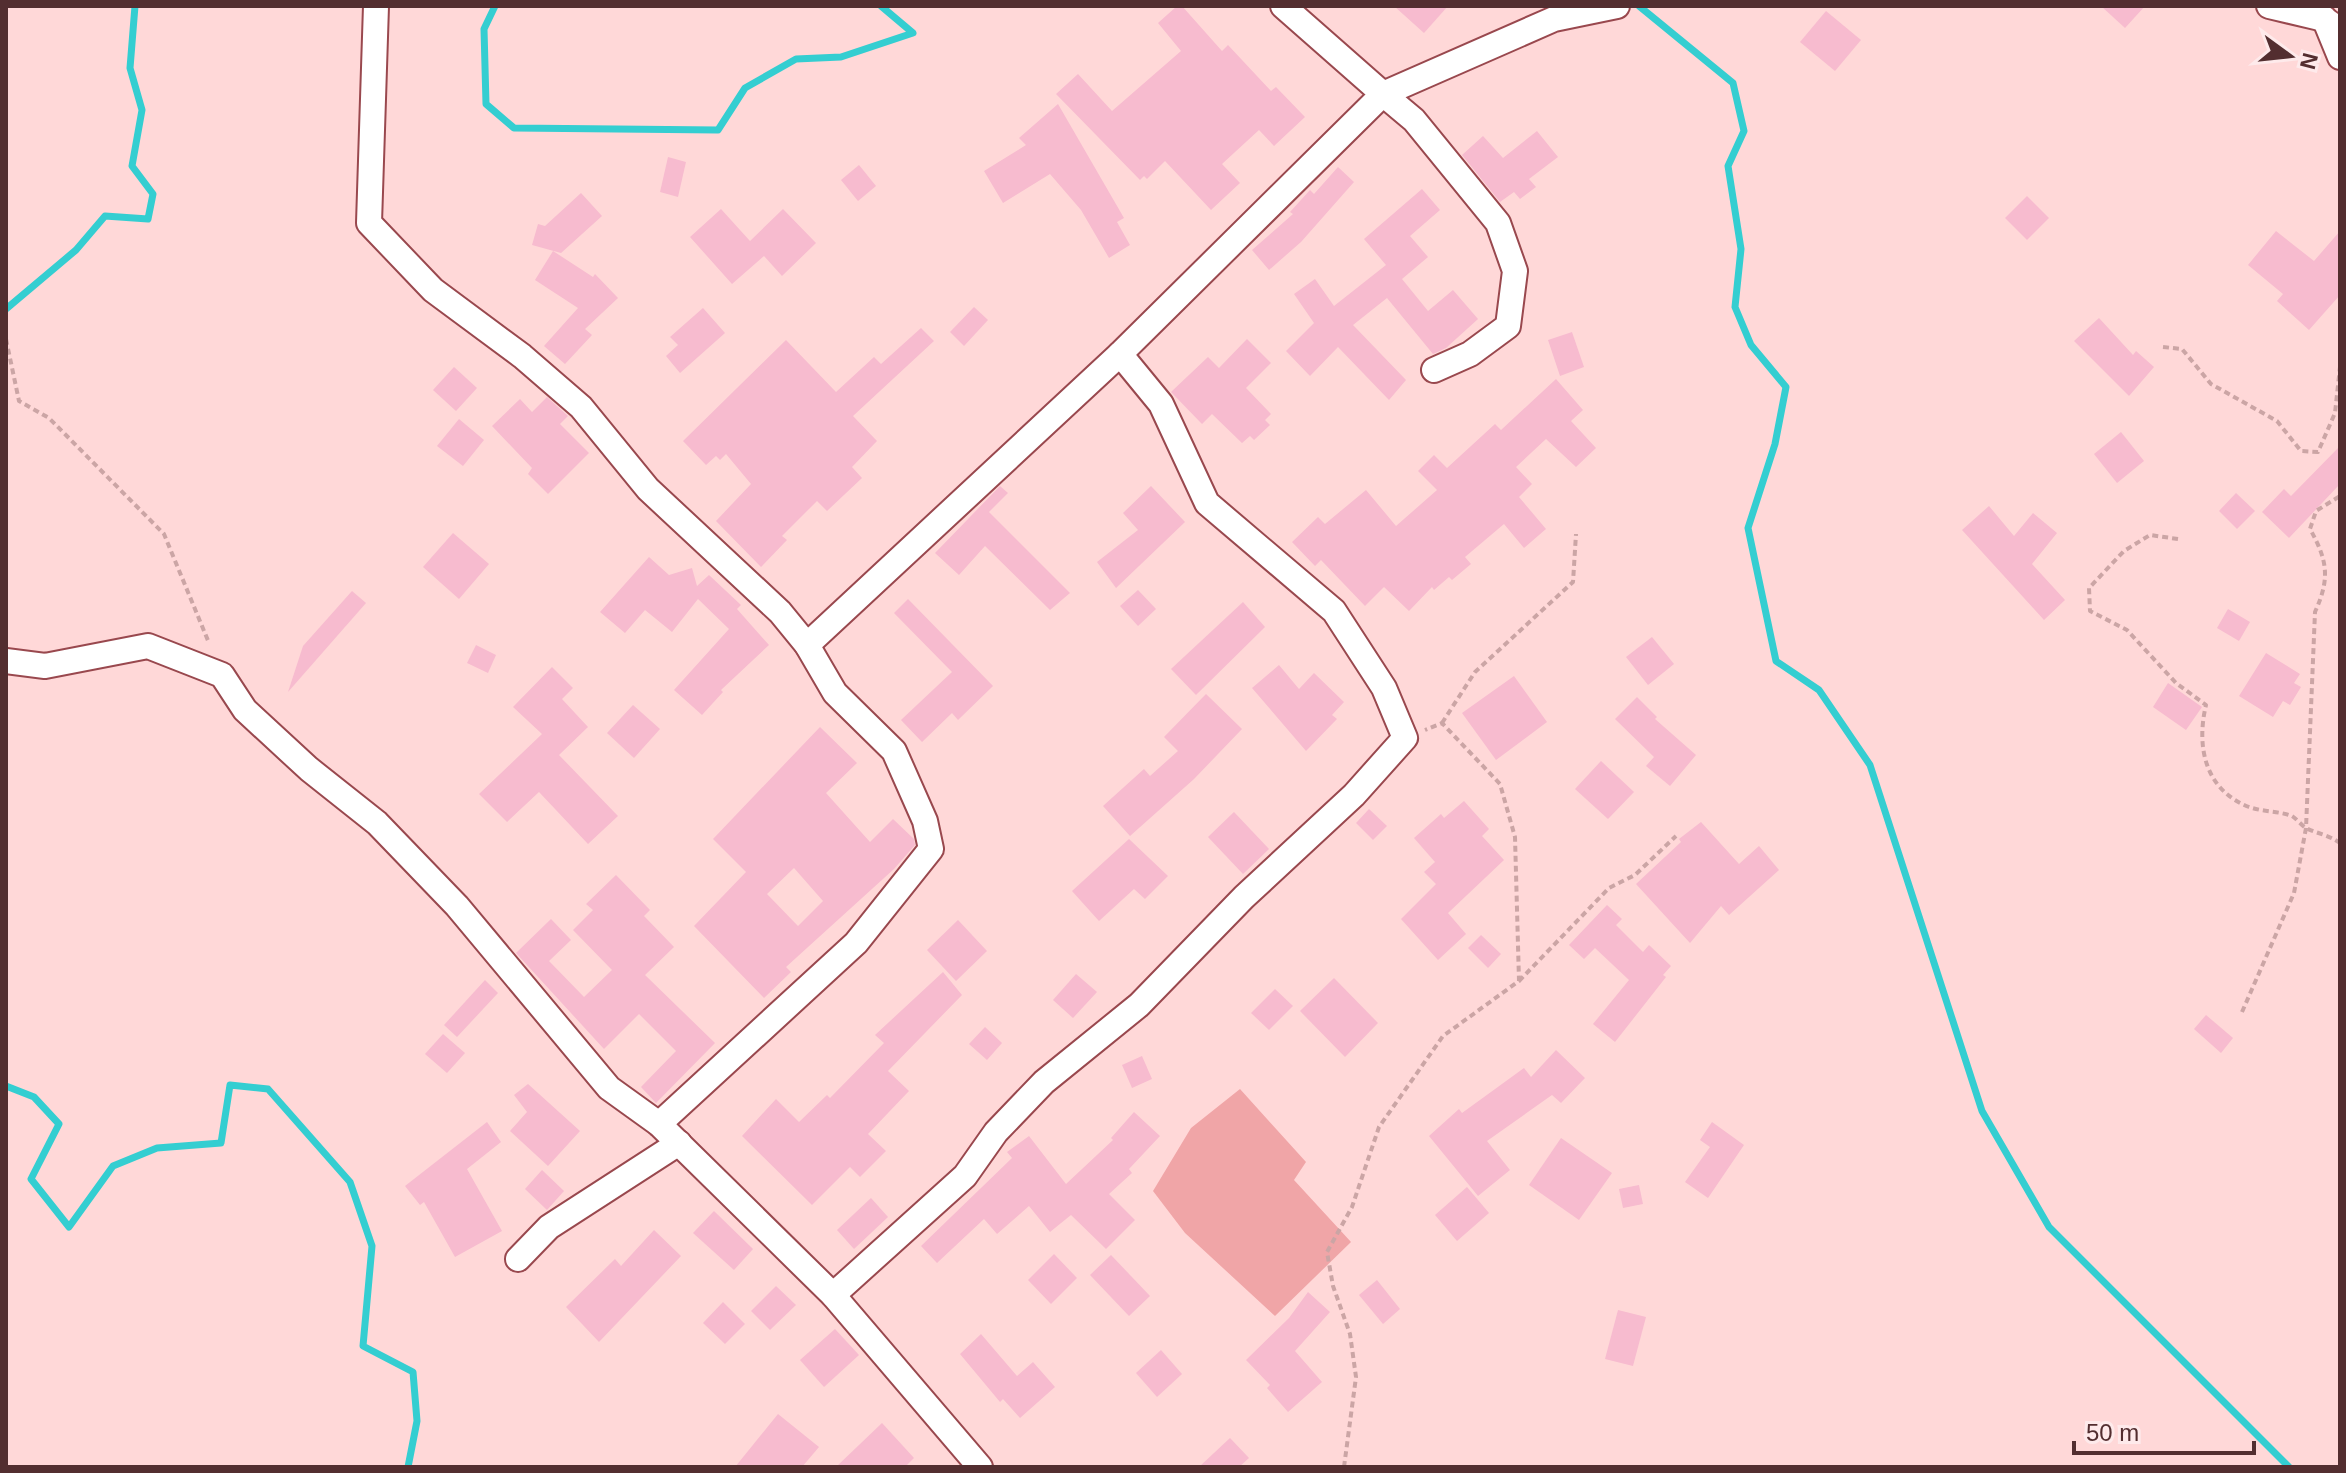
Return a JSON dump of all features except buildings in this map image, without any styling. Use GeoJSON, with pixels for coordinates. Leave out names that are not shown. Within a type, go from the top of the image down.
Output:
{"type":"FeatureCollection","features":[{"type":"Feature","properties":{"kind":"street"},"geometry":{"type":"LineString","coordinates":[[376,6],[369,223],[433,290],[522,356],[581,407],[648,489],[770,602],[807,645],[835,693],[894,751],[925,821],[931,849],[856,943],[659,1124]]}},
{"type":"Feature","properties":{"kind":"street"},"geometry":{"type":"LineString","coordinates":[[1283,6],[1414,120],[1498,223],[1515,271],[1508,326],[1470,354],[1434,370]]}},
{"type":"Feature","properties":{"kind":"street"},"geometry":{"type":"LineString","coordinates":[[807,645],[1120,354],[1383,94],[1554,19],[1617,6]]}},
{"type":"Feature","properties":{"kind":"street"},"geometry":{"type":"LineString","coordinates":[[2269,6],[2329,18],[2340,57]]}},
{"type":"Feature","properties":{"kind":"street"},"geometry":{"type":"LineString","coordinates":[[833,1295],[965,1176],[996,1132],[1044,1082],[1139,1005],[1244,897],[1354,795],[1405,738],[1384,688],[1334,611],[1207,503],[1161,404],[1120,354]]}},
{"type":"Feature","properties":{"kind":"street"},"geometry":{"type":"LineString","coordinates":[[6,661],[45,666],[148,646],[222,675],[245,710],[377,823],[457,906],[609,1088],[659,1124],[833,1295],[980,1467]]}},
{"type":"Feature","properties":{"kind":"street"},"geometry":{"type":"LineString","coordinates":[[518,1259],[549,1227],[679,1143]]}},
{"type":"Feature","properties":{"kind":"path"},"geometry":{"type":"LineString","coordinates":[[6,339],[19,401],[49,418],[164,534],[222,675]]}},
{"type":"Feature","properties":{"kind":"path"},"geometry":{"type":"LineString","coordinates":[[2163,347],[2182,349],[2211,384],[2277,421],[2301,451],[2318,452],[2335,413],[2340,367]]}},
{"type":"Feature","properties":{"kind":"path"},"geometry":{"type":"LineString","coordinates":[[2242,1012],[2294,893],[2306,828],[2315,612],[2325,589],[2324,554],[2310,529],[2316,511],[2340,496]]}},
{"type":"Feature","properties":{"kind":"path"},"geometry":{"type":"LineString","coordinates":[[1405,738],[1442,723],[1475,672],[1573,582],[1576,534]]}},
{"type":"Feature","properties":{"kind":"path"},"geometry":{"type":"LineString","coordinates":[[2178,539],[2150,535],[2124,551],[2089,588],[2090,611],[2127,630],[2176,683],[2206,705],[2200,730],[2209,776],[2229,797],[2252,808],[2293,817],[2306,828],[2328,834],[2340,843]]}},
{"type":"Feature","properties":{"kind":"path"},"geometry":{"type":"LineString","coordinates":[[1442,723],[1500,784],[1515,837],[1519,981]]}},
{"type":"Feature","properties":{"kind":"path"},"geometry":{"type":"LineString","coordinates":[[1344,1467],[1356,1377],[1350,1334],[1333,1286],[1327,1252],[1352,1207],[1379,1127],[1443,1036],[1519,981],[1609,888],[1635,875],[1676,836]]}},
{"type":"Feature","properties":{"kind":"shaded area"},"geometry":{"type":"Polygon","coordinates":[[[1240,1089],[1306,1162],[1294,1180],[1351,1242],[1275,1316],[1185,1233],[1153,1191],[1191,1128],[1240,1089]]]}},
{"type":"Feature","properties":{"kind":"waterway"},"geometry":{"type":"LineString","coordinates":[[6,309],[76,250],[105,216],[148,219],[153,194],[132,166],[142,110],[130,68],[135,6]]}},
{"type":"Feature","properties":{"kind":"waterway"},"geometry":{"type":"LineString","coordinates":[[495,6],[484,29],[486,104],[514,128],[718,130],[745,88],[796,59],[841,57],[913,33],[881,6]]}},
{"type":"Feature","properties":{"kind":"waterway"},"geometry":{"type":"LineString","coordinates":[[1639,6],[1733,83],[1744,131],[1728,166],[1741,249],[1735,307],[1751,345],[1786,387],[1775,444],[1748,528],[1776,661],[1819,690],[1870,765],[1982,1111],[2049,1227],[2289,1467]]}},
{"type":"Feature","properties":{"kind":"waterway"},"geometry":{"type":"LineString","coordinates":[[6,1086],[34,1097],[59,1124],[31,1179],[69,1227],[113,1166],[157,1148],[221,1143],[230,1085],[268,1089],[350,1182],[372,1246],[363,1346],[413,1372],[417,1421],[408,1467]]}}]}
